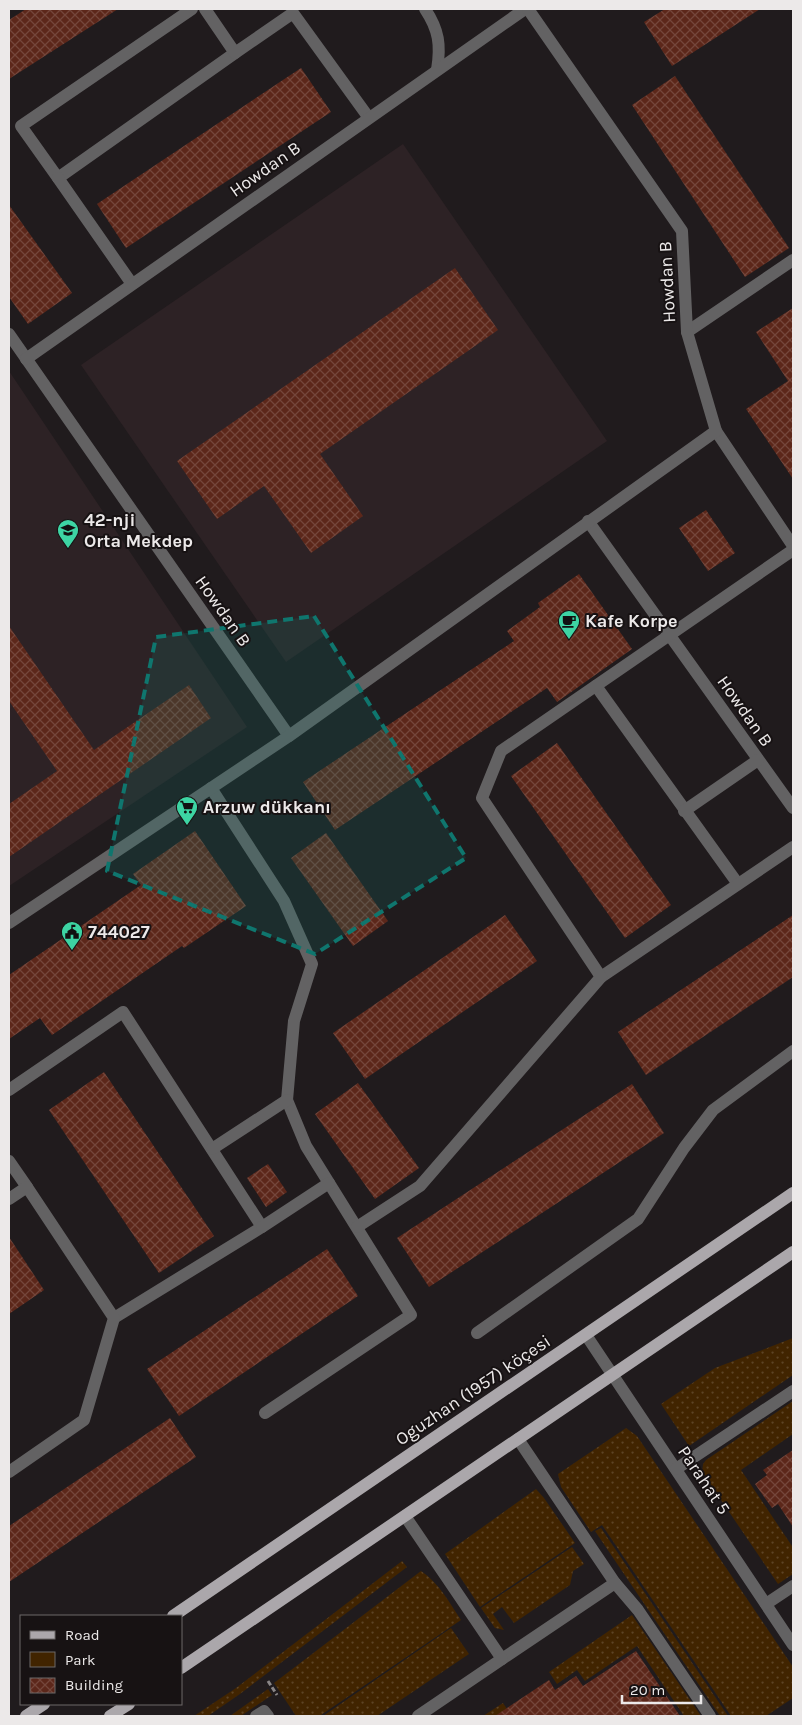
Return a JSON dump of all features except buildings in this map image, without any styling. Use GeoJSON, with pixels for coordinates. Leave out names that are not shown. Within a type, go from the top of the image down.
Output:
{"type":"FeatureCollection","features":[{"type":"Feature","properties":{"kind":"main road","name":"Oguzhan (1957) köçesi"},"geometry":{"type":"LineString","coordinates":[[174,1615],[793,1193]]}},
{"type":"Feature","properties":{"kind":"main road"},"geometry":{"type":"LineString","coordinates":[[182,1667],[793,1252]]}},
{"type":"Feature","properties":{"kind":"main road"},"geometry":{"type":"LineString","coordinates":[[26,1716],[42,1705]]}},
{"type":"Feature","properties":{"kind":"main road"},"geometry":{"type":"LineString","coordinates":[[110,1716],[127,1705]]}},
{"type":"Feature","properties":{"kind":"street"},"geometry":{"type":"LineString","coordinates":[[132,284],[21,126],[192,9]]}},
{"type":"Feature","properties":{"kind":"street"},"geometry":{"type":"LineString","coordinates":[[205,9],[235,54]]}},
{"type":"Feature","properties":{"kind":"street"},"geometry":{"type":"LineString","coordinates":[[425,9],[438,34],[440,54],[437,70]]}},
{"type":"Feature","properties":{"kind":"street","name":"Howdan B"},"geometry":{"type":"LineString","coordinates":[[26,359],[368,118],[527,9],[682,231],[687,332],[716,431],[793,546]]}},
{"type":"Feature","properties":{"kind":"street"},"geometry":{"type":"LineString","coordinates":[[58,178],[293,13],[368,118]]}},
{"type":"Feature","properties":{"kind":"street","name":"Howdan B"},"geometry":{"type":"LineString","coordinates":[[687,332],[793,260]]}},
{"type":"Feature","properties":{"kind":"street","name":"Howdan B"},"geometry":{"type":"LineString","coordinates":[[9,334],[289,736]]}},
{"type":"Feature","properties":{"kind":"street"},"geometry":{"type":"LineString","coordinates":[[9,923],[289,736],[716,431]]}},
{"type":"Feature","properties":{"kind":"street","name":"Howdan B"},"geometry":{"type":"LineString","coordinates":[[588,521],[793,808]]}},
{"type":"Feature","properties":{"kind":"street"},"geometry":{"type":"LineString","coordinates":[[601,977],[482,798],[501,751],[793,550]]}},
{"type":"Feature","properties":{"kind":"street"},"geometry":{"type":"LineString","coordinates":[[596,686],[738,884]]}},
{"type":"Feature","properties":{"kind":"street"},"geometry":{"type":"LineString","coordinates":[[684,811],[758,760]]}},
{"type":"Feature","properties":{"kind":"street"},"geometry":{"type":"LineString","coordinates":[[211,788],[284,901],[312,964],[294,1021],[287,1100],[306,1146],[411,1315],[265,1413]]}},
{"type":"Feature","properties":{"kind":"street"},"geometry":{"type":"LineString","coordinates":[[357,1228],[420,1186],[601,977],[793,847]]}},
{"type":"Feature","properties":{"kind":"street"},"geometry":{"type":"LineString","coordinates":[[9,1090],[122,1012],[262,1227]]}},
{"type":"Feature","properties":{"kind":"street"},"geometry":{"type":"LineString","coordinates":[[477,1333],[638,1219],[684,1148],[713,1110],[793,1051]]}},
{"type":"Feature","properties":{"kind":"street"},"geometry":{"type":"LineString","coordinates":[[212,1149],[287,1100]]}},
{"type":"Feature","properties":{"kind":"street"},"geometry":{"type":"LineString","coordinates":[[9,1161],[114,1318]]}},
{"type":"Feature","properties":{"kind":"street"},"geometry":{"type":"LineString","coordinates":[[9,1472],[84,1420],[114,1318],[262,1227],[329,1183]]}},
{"type":"Feature","properties":{"kind":"street"},"geometry":{"type":"LineString","coordinates":[[9,1199],[27,1187]]}},
{"type":"Feature","properties":{"kind":"street","name":"Parahat 5"},"geometry":{"type":"LineString","coordinates":[[586,1335],[793,1645]]}},
{"type":"Feature","properties":{"kind":"street"},"geometry":{"type":"LineString","coordinates":[[676,1470],[793,1391]]}},
{"type":"Feature","properties":{"kind":"street"},"geometry":{"type":"LineString","coordinates":[[518,1439],[615,1583],[638,1610],[710,1716]]}},
{"type":"Feature","properties":{"kind":"street"},"geometry":{"type":"LineString","coordinates":[[405,1516],[502,1659]]}},
{"type":"Feature","properties":{"kind":"street"},"geometry":{"type":"LineString","coordinates":[[418,1716],[615,1583]]}},
{"type":"Feature","properties":{"kind":"street"},"geometry":{"type":"LineString","coordinates":[[766,1604],[793,1586]]}},
{"type":"Feature","properties":{"kind":"highlighted area"},"geometry":{"type":"Polygon","coordinates":[[[314,616],[466,858],[315,954],[107,871],[156,637],[314,616]]]}},
{"type":"Feature","properties":{"kind":"shaded area"},"geometry":{"type":"Polygon","coordinates":[[[403,144],[607,441],[286,662],[81,365],[403,144]]]}},
{"type":"Feature","properties":{"kind":"shaded area","name":"42-nji Orta Mekdep"},"geometry":{"type":"Polygon","coordinates":[[[9,371],[247,727],[9,886],[9,371]]]}},
{"type":"Feature","properties":{"kind":"green space"},"geometry":{"type":"Polygon","coordinates":[[[793,1338],[793,1375],[689,1446],[661,1404],[715,1368],[793,1338]]]}},
{"type":"Feature","properties":{"kind":"green space"},"geometry":{"type":"Polygon","coordinates":[[[793,1401],[793,1434],[741,1470],[793,1545],[793,1574],[778,1584],[702,1472],[703,1464],[706,1460],[793,1401]]]}},
{"type":"Feature","properties":{"kind":"green space"},"geometry":{"type":"Polygon","coordinates":[[[626,1428],[637,1436],[793,1667],[793,1698],[766,1716],[731,1716],[602,1525],[591,1532],[561,1487],[558,1474],[626,1428]]]}},
{"type":"Feature","properties":{"kind":"green space"},"geometry":{"type":"Polygon","coordinates":[[[536,1489],[575,1543],[480,1607],[445,1554],[536,1489]]]}},
{"type":"Feature","properties":{"kind":"green space"},"geometry":{"type":"Polygon","coordinates":[[[601,1528],[728,1716],[720,1716],[595,1531],[601,1528]]]}},
{"type":"Feature","properties":{"kind":"green space"},"geometry":{"type":"Polygon","coordinates":[[[572,1547],[584,1564],[573,1571],[570,1585],[514,1623],[502,1607],[493,1614],[504,1630],[495,1628],[481,1608],[572,1547]]]}},
{"type":"Feature","properties":{"kind":"green space"},"geometry":{"type":"Polygon","coordinates":[[[402,1561],[407,1567],[240,1694],[208,1716],[194,1716],[236,1688],[402,1561]]]}},
{"type":"Feature","properties":{"kind":"green space"},"geometry":{"type":"Polygon","coordinates":[[[421,1571],[438,1587],[461,1620],[321,1716],[296,1716],[274,1683],[421,1571]]]}},
{"type":"Feature","properties":{"kind":"green space"},"geometry":{"type":"Polygon","coordinates":[[[632,1615],[701,1716],[684,1716],[637,1646],[585,1681],[577,1670],[557,1684],[549,1672],[632,1615]]]}},
{"type":"Feature","properties":{"kind":"green space"},"geometry":{"type":"Polygon","coordinates":[[[451,1628],[469,1654],[377,1716],[323,1716],[451,1628]]]}},
{"type":"Feature","properties":{"kind":"green space"},"geometry":{"type":"Polygon","coordinates":[[[268,1689],[272,1695],[241,1716],[230,1716],[268,1689]]]}},
{"type":"Feature","properties":{"kind":"green space"},"geometry":{"type":"Polygon","coordinates":[[[503,1703],[511,1715],[483,1716],[503,1703]]]}},
{"type":"Feature","properties":{"kind":"place","name":"42-nji Orta Mekdep"},"geometry":{"type":"Point","coordinates":[68,549]}},
{"type":"Feature","properties":{"kind":"place","name":"Kafe Korpe"},"geometry":{"type":"Point","coordinates":[569,640]}},
{"type":"Feature","properties":{"kind":"place","name":"Arzuw dükkanı"},"geometry":{"type":"Point","coordinates":[187,826]}},
{"type":"Feature","properties":{"kind":"place","name":"744027"},"geometry":{"type":"Point","coordinates":[72,951]}}]}
